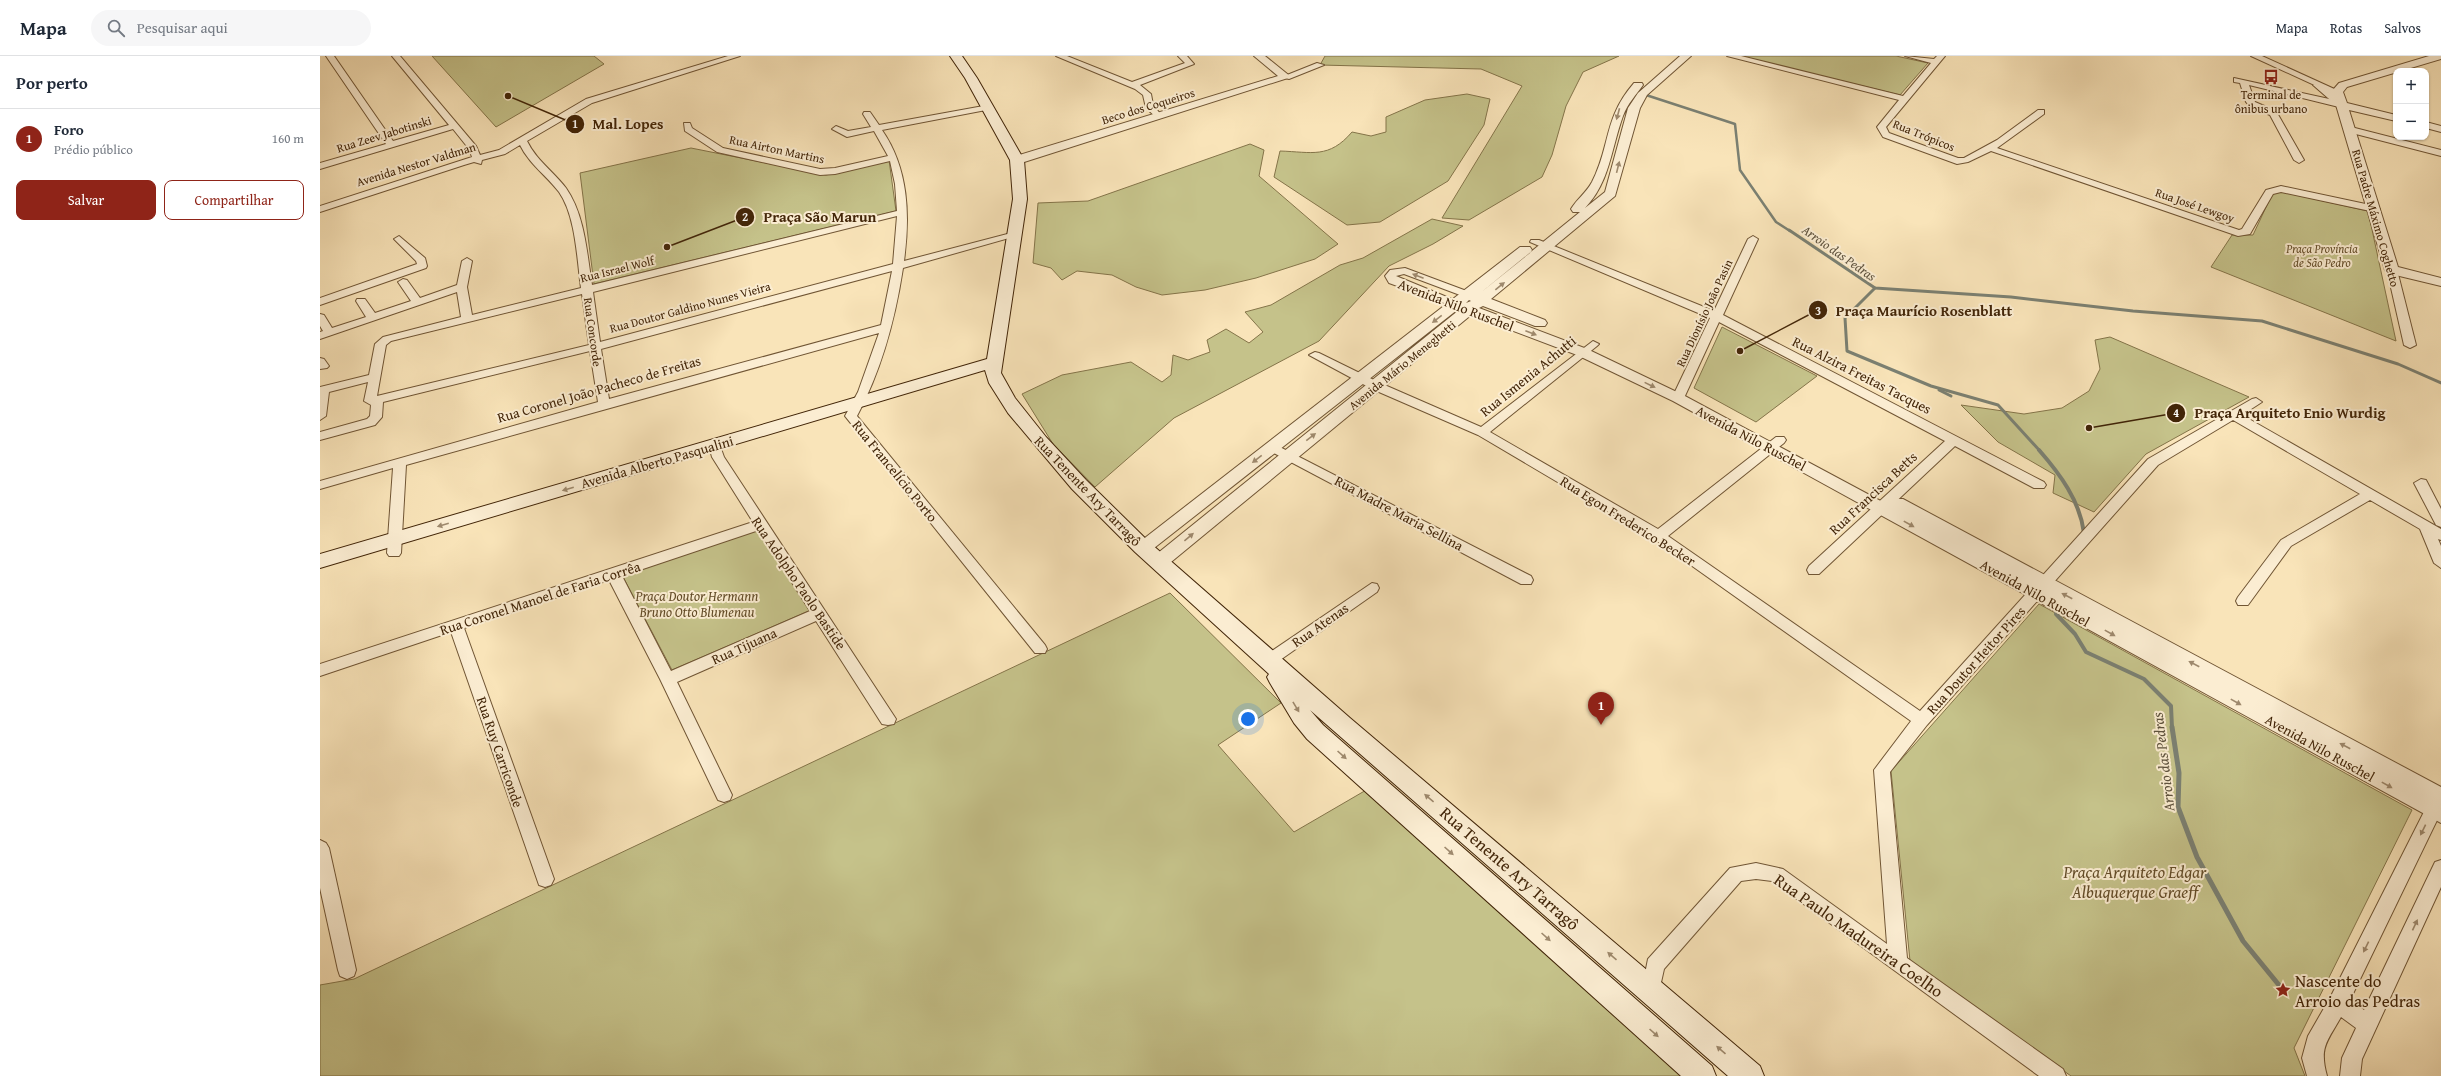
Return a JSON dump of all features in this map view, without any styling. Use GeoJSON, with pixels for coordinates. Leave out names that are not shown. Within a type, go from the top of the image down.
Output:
{"type":"FeatureCollection","features":[{"type":"Feature","properties":{"kind":"main road"},"geometry":{"type":"LineString","coordinates":[[944,56],[960,80],[983,102]]}},
{"type":"Feature","properties":{"kind":"main road"},"geometry":{"type":"LineString","coordinates":[[956,56],[971,78],[983,102],[1017,160],[1020,199],[994,368]]}},
{"type":"Feature","properties":{"kind":"main road","name":"Avenida Alberto Pasqualini"},"geometry":{"type":"LineString","coordinates":[[717,451],[861,401],[994,368]]}},
{"type":"Feature","properties":{"kind":"main road","name":"Avenida Alberto Pasqualini"},"geometry":{"type":"LineString","coordinates":[[320,562],[395,546],[717,451],[851,416],[994,368]]}},
{"type":"Feature","properties":{"kind":"main road","name":"Rua Tenente Ary Tarragô"},"geometry":{"type":"LineString","coordinates":[[994,368],[999,386],[1016,412],[1060,466],[1143,548],[1268,661],[1322,722],[1610,994],[1702,1076]]}},
{"type":"Feature","properties":{"kind":"main road","name":"Avenida Alberto Pasqualini"},"geometry":{"type":"LineString","coordinates":[[320,575],[395,546]]}},
{"type":"Feature","properties":{"kind":"main road","name":"Rua Tenente Ary Tarragô"},"geometry":{"type":"LineString","coordinates":[[1322,722],[1645,975],[1750,1076]]}},
{"type":"Feature","properties":{"kind":"main road"},"geometry":{"type":"LineString","coordinates":[[1610,994],[1645,975]]}},
{"type":"Feature","properties":{"kind":"main road"},"geometry":{"type":"LineString","coordinates":[[1630,1012],[1645,975]]}},
{"type":"Feature","properties":{"kind":"street"},"geometry":{"type":"LineString","coordinates":[[330,56],[391,145]]}},
{"type":"Feature","properties":{"kind":"street"},"geometry":{"type":"LineString","coordinates":[[396,56],[473,148],[477,160]]}},
{"type":"Feature","properties":{"kind":"street"},"geometry":{"type":"LineString","coordinates":[[502,152],[566,113],[589,101],[736,56]]}},
{"type":"Feature","properties":{"kind":"street"},"geometry":{"type":"LineString","coordinates":[[1063,56],[1131,85],[1147,94],[1149,106],[1158,116]]}},
{"type":"Feature","properties":{"kind":"street"},"geometry":{"type":"LineString","coordinates":[[1131,85],[1190,64],[1182,56]]}},
{"type":"Feature","properties":{"kind":"street"},"geometry":{"type":"LineString","coordinates":[[1260,56],[1286,77],[1320,65]]}},
{"type":"Feature","properties":{"kind":"street","name":"Avenida Mário Meneghetti"},"geometry":{"type":"LineString","coordinates":[[1159,562],[1288,454],[1471,310],[1585,203],[1600,182],[1634,108],[1634,96],[1672,56]]}},
{"type":"Feature","properties":{"kind":"street","name":"Avenida Mário Meneghetti"},"geometry":{"type":"LineString","coordinates":[[1634,96],[1686,56]]}},
{"type":"Feature","properties":{"kind":"street"},"geometry":{"type":"LineString","coordinates":[[1731,56],[1904,99]]}},
{"type":"Feature","properties":{"kind":"street"},"geometry":{"type":"LineString","coordinates":[[1909,56],[1939,59]]}},
{"type":"Feature","properties":{"kind":"street"},"geometry":{"type":"LineString","coordinates":[[2255,56],[2318,85],[2339,90],[2440,57]]}},
{"type":"Feature","properties":{"kind":"street","name":"Rua Trópicos"},"geometry":{"type":"LineString","coordinates":[[1939,59],[1881,127],[1886,135],[1957,161],[1965,162],[1990,148]]}},
{"type":"Feature","properties":{"kind":"street","name":"Beco dos Coqueiros"},"geometry":{"type":"LineString","coordinates":[[1017,160],[1286,77]]}},
{"type":"Feature","properties":{"kind":"street"},"geometry":{"type":"LineString","coordinates":[[2298,160],[2273,113],[2255,107],[2247,99],[2240,81],[2393,117]]}},
{"type":"Feature","properties":{"kind":"street"},"geometry":{"type":"LineString","coordinates":[[2318,85],[2343,105]]}},
{"type":"Feature","properties":{"kind":"street","name":"Rua Padre Máximo Coghetto"},"geometry":{"type":"LineString","coordinates":[[2339,90],[2392,270],[2410,345]]}},
{"type":"Feature","properties":{"kind":"street"},"geometry":{"type":"LineString","coordinates":[[836,129],[845,135],[983,102]]}},
{"type":"Feature","properties":{"kind":"street"},"geometry":{"type":"LineString","coordinates":[[1990,148],[2041,112]]}},
{"type":"Feature","properties":{"kind":"street","name":"Rua Francelício Porto"},"geometry":{"type":"LineString","coordinates":[[867,114],[894,157],[902,191],[904,212],[887,327],[861,401],[851,416],[1040,649]]}},
{"type":"Feature","properties":{"kind":"street","name":"Rua Airton Martins"},"geometry":{"type":"LineString","coordinates":[[687,125],[688,129],[712,147],[720,150],[820,172],[835,171],[894,157]]}},
{"type":"Feature","properties":{"kind":"street","name":"Rua Zeev Jabotinski"},"geometry":{"type":"LineString","coordinates":[[320,166],[454,126]]}},
{"type":"Feature","properties":{"kind":"street"},"geometry":{"type":"LineString","coordinates":[[2429,126],[2441,129]]}},
{"type":"Feature","properties":{"kind":"street"},"geometry":{"type":"LineString","coordinates":[[2351,130],[2441,152]]}},
{"type":"Feature","properties":{"kind":"street","name":"Rua Concorde"},"geometry":{"type":"LineString","coordinates":[[522,140],[529,156],[550,175],[572,207],[588,290],[594,347],[604,404]]}},
{"type":"Feature","properties":{"kind":"street","name":"Avenida Mário Meneghetti"},"geometry":{"type":"LineString","coordinates":[[1143,548],[1455,304],[1541,245],[1611,193],[1618,141]]}},
{"type":"Feature","properties":{"kind":"street"},"geometry":{"type":"LineString","coordinates":[[473,148],[529,156]]}},
{"type":"Feature","properties":{"kind":"street","name":"Rua José Lewgoy"},"geometry":{"type":"LineString","coordinates":[[1990,148],[2238,233],[2246,232],[2269,192],[2274,190],[2281,189],[2375,209]]}},
{"type":"Feature","properties":{"kind":"street","name":"Avenida Nestor Valdman"},"geometry":{"type":"LineString","coordinates":[[320,214],[502,152]]}},
{"type":"Feature","properties":{"kind":"street","name":"Avenida Nestor Valdman"},"geometry":{"type":"LineString","coordinates":[[320,209],[477,160]]}},
{"type":"Feature","properties":{"kind":"street"},"geometry":{"type":"LineString","coordinates":[[1595,189],[1611,193]]}},
{"type":"Feature","properties":{"kind":"street","name":"Rua Israel Wolf"},"geometry":{"type":"LineString","coordinates":[[375,377],[381,344],[384,341],[467,319],[904,212]]}},
{"type":"Feature","properties":{"kind":"street","name":"Rua Doutor Galdino Nunes Vieira"},"geometry":{"type":"LineString","coordinates":[[374,402],[594,347],[1015,235]]}},
{"type":"Feature","properties":{"kind":"street"},"geometry":{"type":"LineString","coordinates":[[320,302],[422,266],[421,260],[399,239]]}},
{"type":"Feature","properties":{"kind":"street","name":"Rua Dionísio João Pasin"},"geometry":{"type":"LineString","coordinates":[[1681,393],[1753,239]]}},
{"type":"Feature","properties":{"kind":"street","name":"Rua Alzira Freitas Tacques"},"geometry":{"type":"LineString","coordinates":[[1541,245],[1716,316],[2039,485]]}},
{"type":"Feature","properties":{"kind":"street"},"geometry":{"type":"LineString","coordinates":[[467,261],[462,287],[467,319]]}},
{"type":"Feature","properties":{"kind":"street"},"geometry":{"type":"LineString","coordinates":[[2392,270],[2441,282]]}},
{"type":"Feature","properties":{"kind":"street","name":"Avenida Nilo Ruschel"},"geometry":{"type":"LineString","coordinates":[[1587,348],[1471,310],[1393,280],[1390,276],[1394,272],[1405,271],[1482,300],[1587,348],[1681,393],[2439,803]]}},
{"type":"Feature","properties":{"kind":"street"},"geometry":{"type":"LineString","coordinates":[[403,282],[417,302]]}},
{"type":"Feature","properties":{"kind":"street"},"geometry":{"type":"LineString","coordinates":[[320,317],[325,334],[462,287]]}},
{"type":"Feature","properties":{"kind":"street"},"geometry":{"type":"LineString","coordinates":[[361,301],[372,318]]}},
{"type":"Feature","properties":{"kind":"street","name":"Rua Coronel João Pacheco de Freitas"},"geometry":{"type":"LineString","coordinates":[[320,485],[604,404],[887,327]]}},
{"type":"Feature","properties":{"kind":"street","name":"Rua Ismenia Achutti"},"geometry":{"type":"LineString","coordinates":[[1482,432],[1587,348]]}},
{"type":"Feature","properties":{"kind":"street","name":"Rua Egon Frederico Becker"},"geometry":{"type":"LineString","coordinates":[[1314,355],[1376,386],[1482,432],[1659,536],[1921,720]]}},
{"type":"Feature","properties":{"kind":"street"},"geometry":{"type":"LineString","coordinates":[[320,416],[321,391],[375,377],[374,402],[376,417],[371,422],[320,436]]}},
{"type":"Feature","properties":{"kind":"street","name":"Rua Doutor Heitor Pires"},"geometry":{"type":"LineString","coordinates":[[1898,961],[1882,770],[1921,720],[2153,462],[2256,402]]}},
{"type":"Feature","properties":{"kind":"street"},"geometry":{"type":"LineString","coordinates":[[2232,415],[2441,535]]}},
{"type":"Feature","properties":{"kind":"street","name":"Rua Francisca Betts"},"geometry":{"type":"LineString","coordinates":[[1814,570],[1954,440]]}},
{"type":"Feature","properties":{"kind":"street"},"geometry":{"type":"LineString","coordinates":[[1659,536],[1775,444]]}},
{"type":"Feature","properties":{"kind":"street","name":"Rua Madre Maria Sellina"},"geometry":{"type":"LineString","coordinates":[[1272,446],[1526,580]]}},
{"type":"Feature","properties":{"kind":"street","name":"Rua Adolpho Paolo Bastide"},"geometry":{"type":"LineString","coordinates":[[717,451],[760,525],[820,613],[888,719]]}},
{"type":"Feature","properties":{"kind":"street"},"geometry":{"type":"LineString","coordinates":[[395,546],[400,462]]}},
{"type":"Feature","properties":{"kind":"street"},"geometry":{"type":"LineString","coordinates":[[2421,483],[2441,522]]}},
{"type":"Feature","properties":{"kind":"street"},"geometry":{"type":"LineString","coordinates":[[2243,601],[2286,543],[2370,494]]}},
{"type":"Feature","properties":{"kind":"street","name":"Rua Coronel Manoel de Faria Corrêa"},"geometry":{"type":"LineString","coordinates":[[320,670],[760,525]]}},
{"type":"Feature","properties":{"kind":"street"},"geometry":{"type":"LineString","coordinates":[[2426,526],[2441,563]]}},
{"type":"Feature","properties":{"kind":"street"},"geometry":{"type":"LineString","coordinates":[[613,573],[668,678],[724,795]]}},
{"type":"Feature","properties":{"kind":"street","name":"Rua Atenas"},"geometry":{"type":"LineString","coordinates":[[1268,661],[1372,588]]}},
{"type":"Feature","properties":{"kind":"street","name":"Rua Tijuana"},"geometry":{"type":"LineString","coordinates":[[668,678],[820,613]]}},
{"type":"Feature","properties":{"kind":"street","name":"Rua Ruy Carriconde"},"geometry":{"type":"LineString","coordinates":[[456,625],[545,879]]}},
{"type":"Feature","properties":{"kind":"street"},"geometry":{"type":"LineString","coordinates":[[2317,1076],[2312,1058],[2315,1043],[2338,1003],[2439,803]]}},
{"type":"Feature","properties":{"kind":"street"},"geometry":{"type":"LineString","coordinates":[[320,848],[347,970]]}},
{"type":"Feature","properties":{"kind":"street"},"geometry":{"type":"LineString","coordinates":[[2350,1076],[2352,1058],[2441,868]]}},
{"type":"Feature","properties":{"kind":"street","name":"Rua Paulo Madureira Coelho"},"geometry":{"type":"LineString","coordinates":[[1645,975],[1736,874],[1749,870],[1762,871],[1777,875],[2056,1076]]}},
{"type":"Feature","properties":{"kind":"street"},"geometry":{"type":"LineString","coordinates":[[2338,1003],[2368,1025]]}},
{"type":"Feature","properties":{"kind":"green space"},"geometry":{"type":"Polygon","coordinates":[[[432,56],[594,56],[604,64],[496,127],[432,56]]]}},
{"type":"Feature","properties":{"kind":"green space"},"geometry":{"type":"Polygon","coordinates":[[[1325,56],[1619,56],[1583,72],[1566,106],[1552,155],[1542,177],[1469,220],[1442,218],[1522,86],[1481,69],[1320,65],[1325,56]]]}},
{"type":"Feature","properties":{"kind":"green space"},"geometry":{"type":"Polygon","coordinates":[[[1740,56],[1896,56],[1928,63],[1900,95],[1740,56]]]}},
{"type":"Feature","properties":{"kind":"green space"},"geometry":{"type":"Polygon","coordinates":[[[1467,94],[1490,99],[1484,125],[1448,181],[1380,222],[1347,225],[1274,177],[1280,151],[1311,153],[1328,150],[1344,141],[1352,132],[1371,136],[1386,132],[1386,117],[1425,100],[1467,94]]]}},
{"type":"Feature","properties":{"kind":"green space"},"geometry":{"type":"Polygon","coordinates":[[[1250,144],[1264,150],[1259,176],[1338,244],[1315,259],[1256,278],[1205,290],[1162,295],[1136,287],[1112,275],[1077,271],[1062,280],[1051,268],[1033,263],[1038,203],[1088,201],[1250,144]]]}},
{"type":"Feature","properties":{"kind":"green space"},"geometry":{"type":"Polygon","coordinates":[[[691,148],[826,175],[889,160],[896,211],[594,284],[580,173],[691,148]]]}},
{"type":"Feature","properties":{"kind":"green space","name":"Praça Província de São Pedro"},"geometry":{"type":"Polygon","coordinates":[[[2274,190],[2368,211],[2396,341],[2211,267],[2232,235],[2253,235],[2274,190]]]}},
{"type":"Feature","properties":{"kind":"green space"},"geometry":{"type":"Polygon","coordinates":[[[1432,219],[1463,226],[1433,244],[1389,266],[1319,341],[1174,418],[1095,487],[1053,444],[1022,394],[1062,375],[1131,362],[1162,382],[1171,375],[1173,355],[1188,360],[1210,352],[1207,340],[1226,329],[1249,343],[1263,332],[1245,312],[1271,305],[1340,265],[1363,258],[1432,219]]]}},
{"type":"Feature","properties":{"kind":"green space"},"geometry":{"type":"Polygon","coordinates":[[[1722,327],[1817,376],[1756,422],[1694,388],[1722,327]]]}},
{"type":"Feature","properties":{"kind":"green space"},"geometry":{"type":"Polygon","coordinates":[[[2110,337],[2249,397],[2146,454],[2094,512],[2053,493],[2055,475],[1998,442],[1961,405],[2024,414],[2062,408],[2089,391],[2100,369],[2095,340],[2110,337]]]}},
{"type":"Feature","properties":{"kind":"green space","name":"Praça Doutor Hermann Bruno Otto Blumenau"},"geometry":{"type":"Polygon","coordinates":[[[757,530],[811,610],[672,670],[622,575],[757,530]]]}},
{"type":"Feature","properties":{"kind":"green space"},"geometry":{"type":"Polygon","coordinates":[[[1170,593],[1281,703],[1218,745],[1294,832],[1380,782],[1710,1076],[320,1076],[320,985],[354,979],[1170,593]]]}},
{"type":"Feature","properties":{"kind":"green space","name":"Praça Arquiteto Edgar Albuquerque Graeff"},"geometry":{"type":"Polygon","coordinates":[[[2039,604],[2412,810],[2294,1048],[2305,1076],[2071,1076],[1910,961],[1891,771],[2039,604]]]}},
{"type":"Feature","properties":{"kind":"waterway","name":"Arroio das Pedras"},"geometry":{"type":"LineString","coordinates":[[1646,95],[1735,124],[1740,170],[1776,222],[1790,231]]}},
{"type":"Feature","properties":{"kind":"waterway","name":"Arroio das Pedras"},"geometry":{"type":"LineString","coordinates":[[1789,230],[1875,288]]}},
{"type":"Feature","properties":{"kind":"waterway"},"geometry":{"type":"LineString","coordinates":[[1875,288],[2011,297],[2133,311],[2262,321],[2398,364],[2441,383]]}},
{"type":"Feature","properties":{"kind":"waterway","name":"Arroio das Pedras"},"geometry":{"type":"LineString","coordinates":[[1875,288],[1845,318],[1847,351],[1931,386],[1998,405],[2040,451]]}},
{"type":"Feature","properties":{"kind":"waterway","name":"Arroio das Pedras"},"geometry":{"type":"LineString","coordinates":[[1939,390],[1951,396]]}},
{"type":"Feature","properties":{"kind":"waterway","name":"Arroio das Pedras"},"geometry":{"type":"LineString","coordinates":[[2039,450],[2061,478],[2074,499],[2082,521],[2084,533]]}},
{"type":"Feature","properties":{"kind":"waterway","name":"Arroio das Pedras"},"geometry":{"type":"LineString","coordinates":[[2057,607],[2056,614],[2075,634],[2086,652],[2144,679],[2171,706],[2172,728]]}},
{"type":"Feature","properties":{"kind":"waterway","name":"Arroio das Pedras"},"geometry":{"type":"LineString","coordinates":[[2172,727],[2179,773],[2178,807],[2197,857],[2243,941],[2283,990]]}},
{"type":"Feature","properties":{"kind":"place","name":"Terminal de ônibus urbano"},"geometry":{"type":"Point","coordinates":[2271,77]}},
{"type":"Feature","properties":{"kind":"place","name":"Mal. Lopes"},"geometry":{"type":"Point","coordinates":[508,96]}},
{"type":"Feature","properties":{"kind":"place","name":"Praça São Marun"},"geometry":{"type":"Point","coordinates":[667,247]}},
{"type":"Feature","properties":{"kind":"place","name":"Praça Maurício Rosenblatt"},"geometry":{"type":"Point","coordinates":[1740,351]}},
{"type":"Feature","properties":{"kind":"place","name":"Praça Arquiteto Enio Wurdig"},"geometry":{"type":"Point","coordinates":[2089,428]}},
{"type":"Feature","properties":{"kind":"place","name":"Foro"},"geometry":{"type":"Point","coordinates":[1601,725]}},
{"type":"Feature","properties":{"kind":"place","name":"Nascente do Arroio das Pedras"},"geometry":{"type":"Point","coordinates":[2283,990]}}]}
